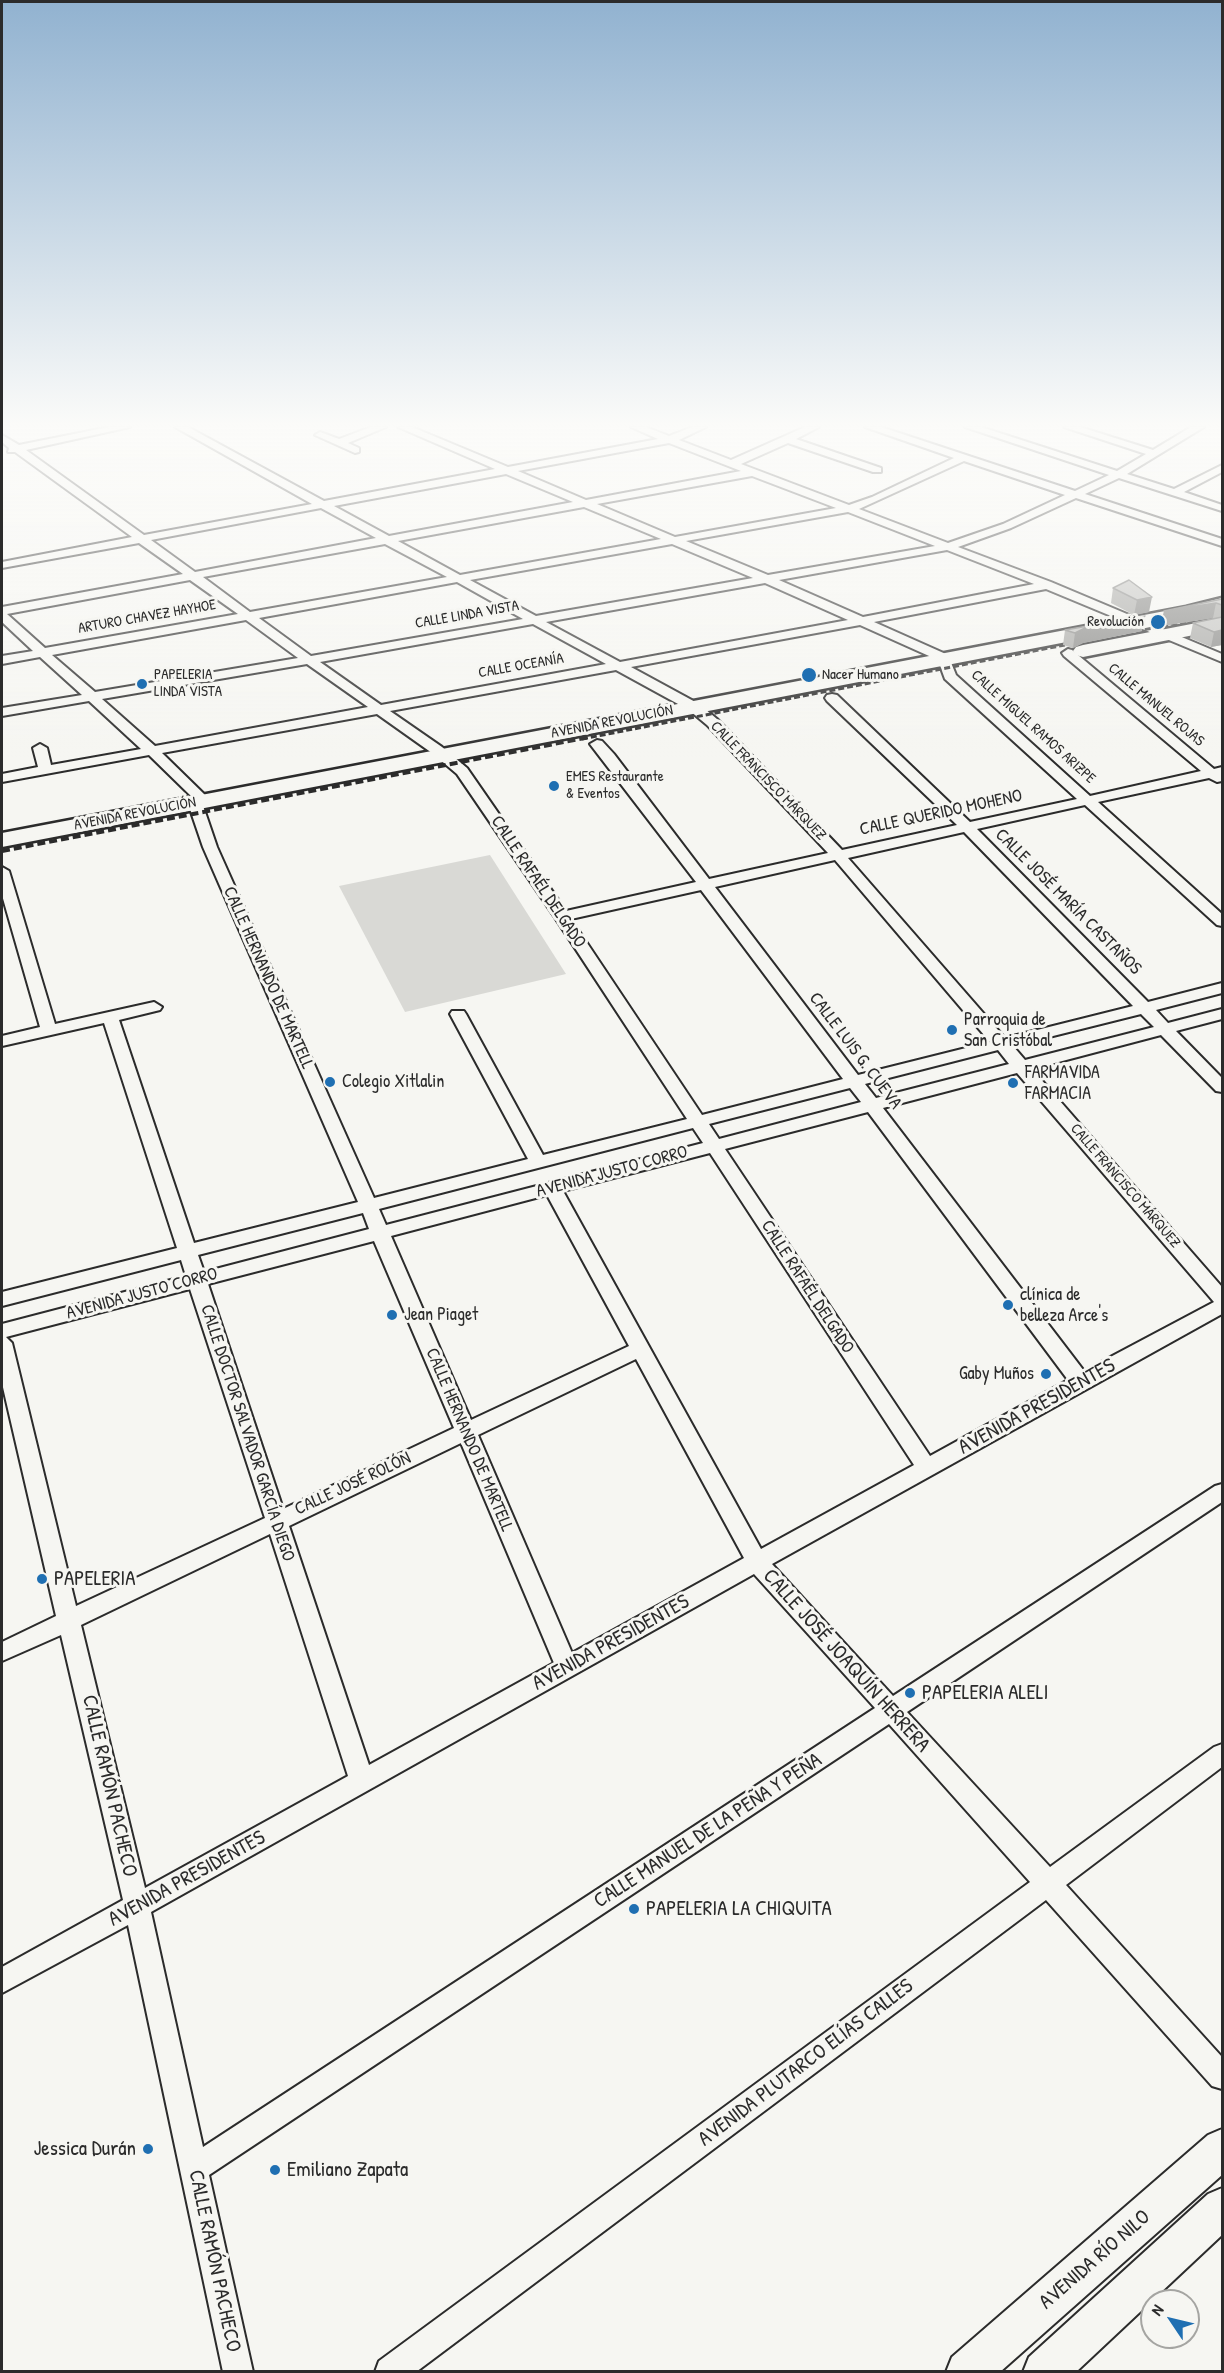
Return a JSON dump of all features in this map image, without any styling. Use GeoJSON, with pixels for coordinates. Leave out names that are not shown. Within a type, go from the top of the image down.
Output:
{"type":"FeatureCollection","features":[{"type":"Feature","properties":{"kind":"main road","name":"AVENIDA REVOLUCIÓN"},"geometry":{"type":"LineString","coordinates":[[2,840],[462,771],[832,698],[947,667],[1138,621],[1222,604]]}},
{"type":"Feature","properties":{"kind":"main road","name":"AVENIDA REVOLUCIÓN"},"geometry":{"type":"LineString","coordinates":[[2,859],[443,755],[694,707],[947,667],[1068,653],[1170,636],[1222,624]]}},
{"type":"Feature","properties":{"kind":"main road","name":"AVENIDA RÍO NILO"},"geometry":{"type":"LineString","coordinates":[[967,2372],[1222,2149]]}},
{"type":"Feature","properties":{"kind":"main road"},"geometry":{"type":"LineString","coordinates":[[1044,2372],[1222,2208]]}},
{"type":"Feature","properties":{"kind":"street"},"geometry":{"type":"LineString","coordinates":[[2,565],[142,538]]}},
{"type":"Feature","properties":{"kind":"street","name":"CALLE RAFAÉL DELGADO"},"geometry":{"type":"LineString","coordinates":[[142,538],[462,771],[562,916],[927,1468]]}},
{"type":"Feature","properties":{"kind":"street","name":"CALLE FRANCISCO MÁRQUEZ"},"geometry":{"type":"LineString","coordinates":[[384,538],[694,707],[712,722],[838,855],[1222,1299]]}},
{"type":"Feature","properties":{"kind":"street"},"geometry":{"type":"LineString","coordinates":[[2,610],[400,538]]}},
{"type":"Feature","properties":{"kind":"street","name":"CALLE MIGUEL RAMOS ARIZPE"},"geometry":{"type":"LineString","coordinates":[[667,538],[764,578],[947,667],[1222,922]]}},
{"type":"Feature","properties":{"kind":"street","name":"ARTURO CHAVEZ HAYHOE"},"geometry":{"type":"LineString","coordinates":[[2,660],[685,538]]}},
{"type":"Feature","properties":{"kind":"street"},"geometry":{"type":"LineString","coordinates":[[923,538],[1138,621],[1222,658]]}},
{"type":"Feature","properties":{"kind":"street","name":"CALLE LINDA VISTA"},"geometry":{"type":"LineString","coordinates":[[2,712],[947,547],[974,538]]}},
{"type":"Feature","properties":{"kind":"street"},"geometry":{"type":"LineString","coordinates":[[1206,538],[1222,543]]}},
{"type":"Feature","properties":{"kind":"street","name":"CALLE OCEANÍA"},"geometry":{"type":"LineString","coordinates":[[2,778],[858,622],[1047,585]]}},
{"type":"Feature","properties":{"kind":"street","name":"CALLE HERNANDO DE MARTELL"},"geometry":{"type":"LineString","coordinates":[[2,616],[198,795],[198,812],[210,847],[369,1205],[567,1667]]}},
{"type":"Feature","properties":{"kind":"street"},"geometry":{"type":"LineString","coordinates":[[1200,650],[1222,672]]}},
{"type":"Feature","properties":{"kind":"street","name":"CALLE MANUEL ROJAS"},"geometry":{"type":"LineString","coordinates":[[1068,653],[1219,776]]}},
{"type":"Feature","properties":{"kind":"street","name":"CALLE JOSÉ MARÍA CASTAÑOS"},"geometry":{"type":"LineString","coordinates":[[832,698],[967,827],[1222,1086]]}},
{"type":"Feature","properties":{"kind":"street","name":"CALLE LUIS G. CUEVA"},"geometry":{"type":"LineString","coordinates":[[597,744],[1081,1382]]}},
{"type":"Feature","properties":{"kind":"street"},"geometry":{"type":"LineString","coordinates":[[40,748],[46,770]]}},
{"type":"Feature","properties":{"kind":"street","name":"CALLE QUERIDO MOHENO"},"geometry":{"type":"LineString","coordinates":[[562,916],[1090,800],[1219,776]]}},
{"type":"Feature","properties":{"kind":"street"},"geometry":{"type":"LineString","coordinates":[[2,871],[49,1030]]}},
{"type":"Feature","properties":{"kind":"street","name":"AVENIDA JUSTO CORRO"},"geometry":{"type":"LineString","coordinates":[[2,1299],[1222,988]]}},
{"type":"Feature","properties":{"kind":"street"},"geometry":{"type":"LineString","coordinates":[[2,1041],[154,1007]]}},
{"type":"Feature","properties":{"kind":"street"},"geometry":{"type":"LineString","coordinates":[[458,1014],[538,1162]]}},
{"type":"Feature","properties":{"kind":"street","name":"AVENIDA JUSTO CORRO"},"geometry":{"type":"LineString","coordinates":[[2,1330],[1222,1014]]}},
{"type":"Feature","properties":{"kind":"street","name":"CALLE DOCTOR SALVADOR GARCÍA DIEGO"},"geometry":{"type":"LineString","coordinates":[[110,1016],[362,1781]]}},
{"type":"Feature","properties":{"kind":"street","name":"CALLE JOSÉ JOAQUÍN HERRERA"},"geometry":{"type":"LineString","coordinates":[[552,1188],[757,1562],[1222,2076]]}},
{"type":"Feature","properties":{"kind":"street","name":"AVENIDA PRESIDENTES"},"geometry":{"type":"LineString","coordinates":[[2,1981],[1222,1306]]}},
{"type":"Feature","properties":{"kind":"street","name":"CALLE RAMÓN PACHECO"},"geometry":{"type":"LineString","coordinates":[[2,1344],[137,1907],[238,2372]]}},
{"type":"Feature","properties":{"kind":"street","name":"CALLE JOSÉ ROLÓN"},"geometry":{"type":"LineString","coordinates":[[2,1652],[640,1349]]}},
{"type":"Feature","properties":{"kind":"street","name":"CALLE MANUEL DE LA PEÑA Y PEÑA"},"geometry":{"type":"LineString","coordinates":[[194,2169],[1222,1492]]}},
{"type":"Feature","properties":{"kind":"street","name":"AVENIDA PLUTARCO ELÍAS CALLES"},"geometry":{"type":"LineString","coordinates":[[390,2372],[1222,1754]]}},
{"type":"Feature","properties":{"kind":"shaded area"},"geometry":{"type":"Polygon","coordinates":[[[490,855],[566,974],[405,1012],[339,886],[490,855]]]}},
{"type":"Feature","properties":{"kind":"building"},"geometry":{"type":"Polygon","coordinates":[[[1129,580],[1152,597],[1137,600],[1113,588],[1129,580]]]}},
{"type":"Feature","properties":{"kind":"building"},"geometry":{"type":"Polygon","coordinates":[[[1222,599],[1222,605],[1216,603],[1164,611],[1222,599]]]}},
{"type":"Feature","properties":{"kind":"building"},"geometry":{"type":"Polygon","coordinates":[[[1145,616],[1085,628],[1075,633],[1065,630],[1145,616]]]}},
{"type":"Feature","properties":{"kind":"building"},"geometry":{"type":"Polygon","coordinates":[[[1222,617],[1222,630],[1214,632],[1193,623],[1222,617]]]}},
{"type":"Feature","properties":{"kind":"railway"},"geometry":{"type":"LineString","coordinates":[[1127,633],[1222,615]]}},
{"type":"Feature","properties":{"kind":"railway"},"geometry":{"type":"LineString","coordinates":[[582,739],[1080,642]]}},
{"type":"Feature","properties":{"kind":"railway"},"geometry":{"type":"LineString","coordinates":[[2,851],[590,737]]}},
{"type":"Feature","properties":{"kind":"place","name":"Revolución"},"geometry":{"type":"Point","coordinates":[1158,622]}},
{"type":"Feature","properties":{"kind":"place","name":"Nacer Humano"},"geometry":{"type":"Point","coordinates":[809,675]}},
{"type":"Feature","properties":{"kind":"place","name":"PAPELERIA LINDA VISTA"},"geometry":{"type":"Point","coordinates":[142,684]}},
{"type":"Feature","properties":{"kind":"place","name":"EMES Restaurante & Eventos"},"geometry":{"type":"Point","coordinates":[554,786]}},
{"type":"Feature","properties":{"kind":"place","name":"Parroquia de San Cristóbal"},"geometry":{"type":"Point","coordinates":[952,1030]}},
{"type":"Feature","properties":{"kind":"place","name":"Colegio Xitlalin"},"geometry":{"type":"Point","coordinates":[330,1082]}},
{"type":"Feature","properties":{"kind":"place","name":"FARMAVIDA FARMACIA"},"geometry":{"type":"Point","coordinates":[1013,1083]}},
{"type":"Feature","properties":{"kind":"place","name":"clínica de belleza Arce's"},"geometry":{"type":"Point","coordinates":[1008,1305]}},
{"type":"Feature","properties":{"kind":"place","name":"Jean Piaget"},"geometry":{"type":"Point","coordinates":[392,1315]}},
{"type":"Feature","properties":{"kind":"place","name":"Gaby Muños"},"geometry":{"type":"Point","coordinates":[1046,1374]}},
{"type":"Feature","properties":{"kind":"place","name":"PAPELERIA"},"geometry":{"type":"Point","coordinates":[42,1579]}},
{"type":"Feature","properties":{"kind":"place","name":"PAPELERIA ALELI"},"geometry":{"type":"Point","coordinates":[910,1693]}},
{"type":"Feature","properties":{"kind":"place","name":"PAPELERIA LA CHIQUITA"},"geometry":{"type":"Point","coordinates":[634,1909]}},
{"type":"Feature","properties":{"kind":"place","name":"Jessica Durán"},"geometry":{"type":"Point","coordinates":[148,2149]}},
{"type":"Feature","properties":{"kind":"place","name":"Emiliano Zapata"},"geometry":{"type":"Point","coordinates":[275,2170]}}]}
